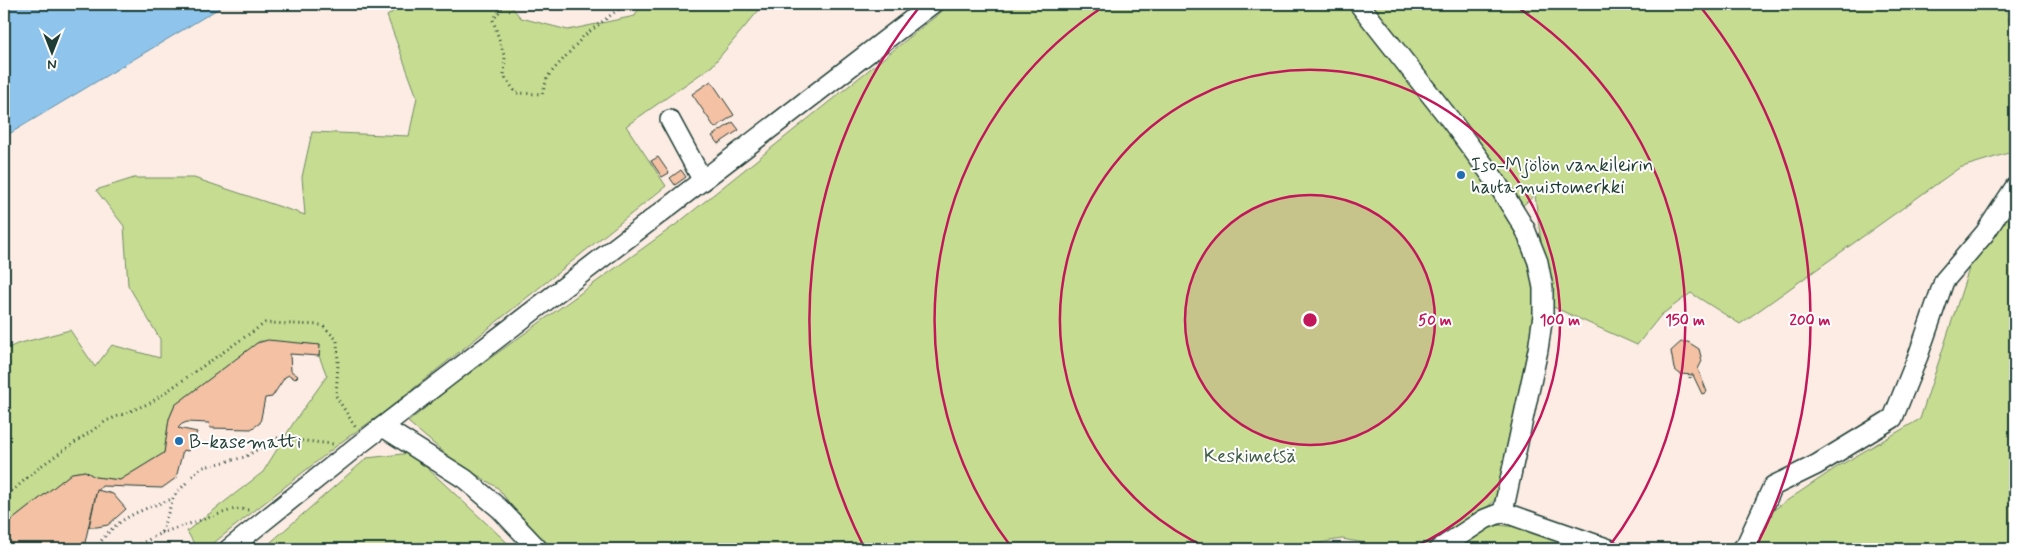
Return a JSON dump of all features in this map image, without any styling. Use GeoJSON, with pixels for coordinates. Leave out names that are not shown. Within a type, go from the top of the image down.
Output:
{"type":"FeatureCollection","features":[{"type":"Feature","properties":{"kind":"lane"},"geometry":{"type":"LineString","coordinates":[[229,549],[360,444],[932,4]]}},
{"type":"Feature","properties":{"kind":"lane"},"geometry":{"type":"LineString","coordinates":[[1359,4],[1495,180],[1525,230],[1538,262],[1543,288],[1543,315],[1538,350],[1502,512]]}},
{"type":"Feature","properties":{"kind":"lane"},"geometry":{"type":"LineString","coordinates":[[670,120],[703,181]]}},
{"type":"Feature","properties":{"kind":"lane"},"geometry":{"type":"LineString","coordinates":[[1742,549],[1746,545],[1773,486],[1816,465],[1893,418],[1918,356],[1944,281],[1985,232],[2015,187]]}},
{"type":"Feature","properties":{"kind":"lane"},"geometry":{"type":"LineString","coordinates":[[383,427],[464,479],[500,509],[538,549]]}},
{"type":"Feature","properties":{"kind":"lane"},"geometry":{"type":"LineString","coordinates":[[1439,549],[1485,519],[1502,512],[1609,549]]}},
{"type":"Feature","properties":{"kind":"path"},"geometry":{"type":"LineString","coordinates":[[505,4],[493,20],[505,58],[504,76],[516,93],[542,94],[548,76],[584,36],[624,4]]}},
{"type":"Feature","properties":{"kind":"path"},"geometry":{"type":"LineString","coordinates":[[4,498],[41,466],[106,421],[150,403],[265,323],[322,325],[337,340],[336,396],[360,444]]}},
{"type":"Feature","properties":{"kind":"path"},"geometry":{"type":"LineString","coordinates":[[161,533],[173,499],[200,468],[245,457],[276,438],[360,444]]}},
{"type":"Feature","properties":{"kind":"path"},"geometry":{"type":"LineString","coordinates":[[96,549],[102,538],[133,513],[173,499]]}},
{"type":"Feature","properties":{"kind":"path"},"geometry":{"type":"LineString","coordinates":[[131,549],[161,533],[235,509],[276,512]]}},
{"type":"Feature","properties":{"kind":"green space"},"geometry":{"type":"Polygon","coordinates":[[[404,4],[509,4],[521,18],[568,30],[635,16],[641,4],[764,4],[712,66],[626,126],[666,186],[383,413],[344,440],[206,549],[197,549],[187,531],[263,472],[294,422],[327,376],[319,356],[320,345],[260,341],[175,405],[169,419],[164,453],[120,480],[95,477],[85,471],[72,473],[7,524],[4,529],[4,350],[17,344],[70,330],[95,367],[112,345],[160,358],[160,339],[128,285],[124,226],[96,190],[134,178],[194,178],[305,215],[302,177],[312,132],[409,136],[417,97],[387,16],[404,4]]]}},
{"type":"Feature","properties":{"kind":"green space","name":"Keskimetsä"},"geometry":{"type":"Polygon","coordinates":[[[951,4],[1351,4],[1392,55],[1519,228],[1539,311],[1500,493],[1491,504],[1456,530],[1422,549],[1399,549],[1342,539],[1284,549],[544,549],[498,488],[453,460],[408,422],[453,385],[678,223],[951,4]]]}},
{"type":"Feature","properties":{"kind":"green space"},"geometry":{"type":"Polygon","coordinates":[[[1362,4],[2005,4],[2015,47],[2015,151],[1959,168],[1740,324],[1691,293],[1661,315],[1637,345],[1549,305],[1535,195],[1520,208],[1362,4]]]}},
{"type":"Feature","properties":{"kind":"green space"},"geometry":{"type":"Polygon","coordinates":[[[2015,201],[2015,549],[1748,549],[1767,514],[1837,467],[1920,419],[1978,241],[2015,201]]]}},
{"type":"Feature","properties":{"kind":"green space"},"geometry":{"type":"Polygon","coordinates":[[[411,453],[514,549],[263,549],[367,458],[411,453]]]}},
{"type":"Feature","properties":{"kind":"green space"},"geometry":{"type":"Polygon","coordinates":[[[1487,524],[1538,529],[1588,549],[1451,549],[1487,524]]]}},
{"type":"Feature","properties":{"kind":"water"},"geometry":{"type":"Polygon","coordinates":[[[4,4],[226,4],[4,137],[4,4]]]}},
{"type":"Feature","properties":{"kind":"building"},"geometry":{"type":"Polygon","coordinates":[[[711,81],[734,115],[715,128],[692,94],[711,81]]]}},
{"type":"Feature","properties":{"kind":"building"},"geometry":{"type":"Polygon","coordinates":[[[733,122],[739,130],[718,144],[712,136],[733,122]]]}},
{"type":"Feature","properties":{"kind":"building"},"geometry":{"type":"Polygon","coordinates":[[[658,157],[669,173],[662,177],[651,161],[658,157]]]}},
{"type":"Feature","properties":{"kind":"building"},"geometry":{"type":"Polygon","coordinates":[[[681,170],[686,177],[675,185],[670,178],[681,170]]]}},
{"type":"Feature","properties":{"kind":"building","name":"B-kasematti"},"geometry":{"type":"Polygon","coordinates":[[[268,340],[320,345],[319,356],[290,354],[291,371],[298,376],[295,379],[289,375],[285,377],[272,397],[265,398],[260,423],[251,429],[210,428],[209,423],[187,422],[182,424],[178,428],[197,432],[188,451],[183,450],[176,478],[162,488],[102,486],[96,493],[84,547],[81,549],[5,549],[4,529],[7,524],[72,473],[85,471],[95,477],[120,480],[164,453],[169,419],[175,405],[257,343],[268,340]]]}},
{"type":"Feature","properties":{"kind":"building"},"geometry":{"type":"Polygon","coordinates":[[[1681,342],[1688,342],[1699,349],[1702,361],[1698,369],[1707,392],[1702,394],[1693,375],[1680,374],[1674,369],[1671,351],[1681,342]]]}},
{"type":"Feature","properties":{"kind":"building"},"geometry":{"type":"Polygon","coordinates":[[[97,490],[113,494],[126,509],[108,525],[89,527],[97,490]]]}},
{"type":"Feature","properties":{"kind":"place","name":"Iso-Mjölön vankileirin hautamuistomerkki"},"geometry":{"type":"Point","coordinates":[1461,175]}},
{"type":"Feature","properties":{"kind":"place","name":"B-kasematti"},"geometry":{"type":"Point","coordinates":[179,441]}}]}
